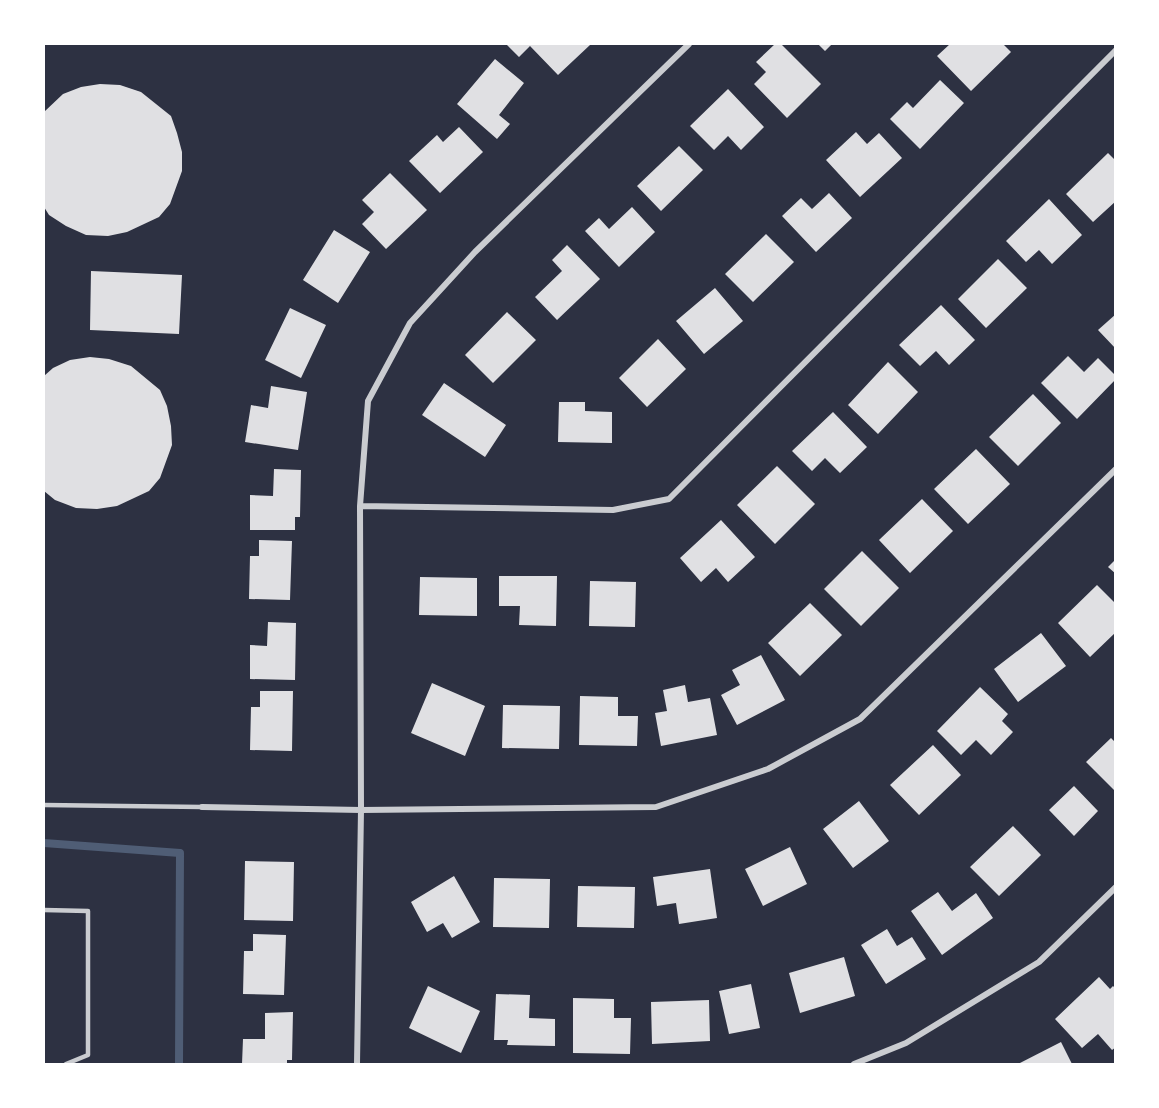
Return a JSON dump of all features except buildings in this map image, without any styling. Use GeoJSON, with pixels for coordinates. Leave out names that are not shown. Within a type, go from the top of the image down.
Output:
{"type":"FeatureCollection","features":[{"type":"Feature","properties":{"kind":"street"},"geometry":{"type":"LineString","coordinates":[[357,1065],[362,810],[360,506],[368,401],[410,323],[475,252],[690,44]]}},
{"type":"Feature","properties":{"kind":"street"},"geometry":{"type":"LineString","coordinates":[[360,506],[613,510],[669,500],[1116,50]]}},
{"type":"Feature","properties":{"kind":"street"},"geometry":{"type":"LineString","coordinates":[[202,807],[362,810],[656,807],[768,769],[860,719],[1116,469]]}},
{"type":"Feature","properties":{"kind":"street"},"geometry":{"type":"LineString","coordinates":[[854,1065],[906,1044],[1039,962],[1116,887]]}},
{"type":"Feature","properties":{"kind":"lane"},"geometry":{"type":"LineString","coordinates":[[44,805],[202,807]]}},
{"type":"Feature","properties":{"kind":"lane"},"geometry":{"type":"LineString","coordinates":[[44,910],[88,911],[88,1054],[66,1065]]}},
{"type":"Feature","properties":{"kind":"waterway"},"geometry":{"type":"LineString","coordinates":[[44,843],[180,853],[179,1064]]}}]}
